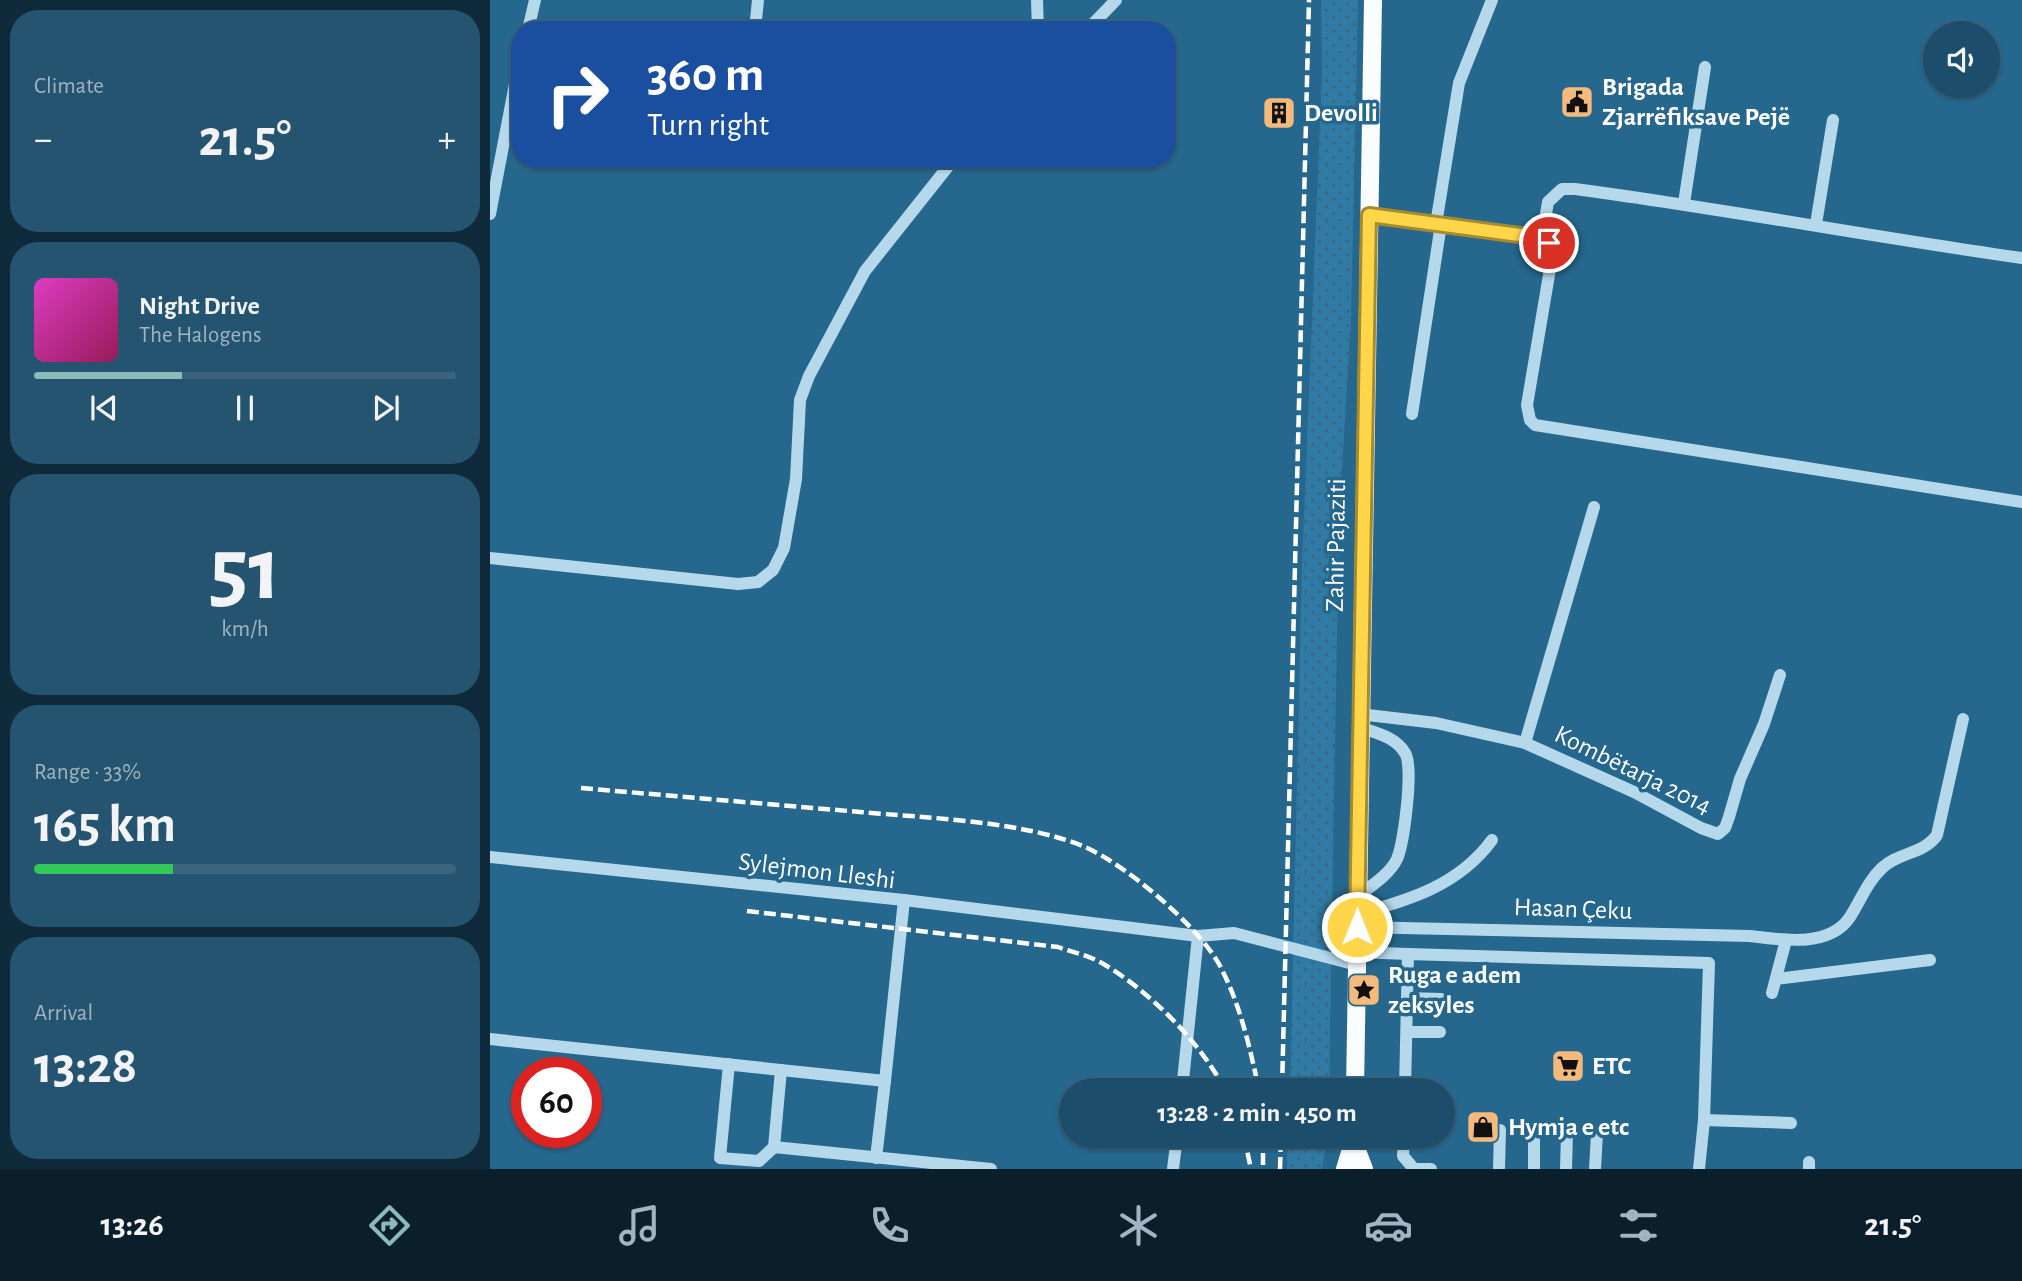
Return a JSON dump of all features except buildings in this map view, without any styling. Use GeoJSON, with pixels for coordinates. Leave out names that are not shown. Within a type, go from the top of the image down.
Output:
{"type":"FeatureCollection","features":[{"type":"Feature","properties":{"kind":"main road","name":"Zahir Pajaziti"},"geometry":{"type":"LineString","coordinates":[[1355,1078],[1373,0]]}},
{"type":"Feature","properties":{"kind":"main road"},"geometry":{"type":"LineString","coordinates":[[1345,1169],[1352,1148]]}},
{"type":"Feature","properties":{"kind":"main road"},"geometry":{"type":"LineString","coordinates":[[1357,1148],[1364,1169]]}},
{"type":"Feature","properties":{"kind":"street"},"geometry":{"type":"LineString","coordinates":[[530,21],[536,0]]}},
{"type":"Feature","properties":{"kind":"street"},"geometry":{"type":"LineString","coordinates":[[756,21],[758,0]]}},
{"type":"Feature","properties":{"kind":"street"},"geometry":{"type":"LineString","coordinates":[[1037,0],[1038,21]]}},
{"type":"Feature","properties":{"kind":"street"},"geometry":{"type":"LineString","coordinates":[[1096,21],[1116,0]]}},
{"type":"Feature","properties":{"kind":"street"},"geometry":{"type":"LineString","coordinates":[[1412,414],[1459,83],[1490,6]]}},
{"type":"Feature","properties":{"kind":"street"},"geometry":{"type":"LineString","coordinates":[[1684,203],[1704,67]]}},
{"type":"Feature","properties":{"kind":"street"},"geometry":{"type":"LineString","coordinates":[[490,214],[511,105]]}},
{"type":"Feature","properties":{"kind":"street"},"geometry":{"type":"LineString","coordinates":[[1816,224],[1833,120]]}},
{"type":"Feature","properties":{"kind":"street"},"geometry":{"type":"LineString","coordinates":[[490,558],[738,584],[758,582],[773,570],[784,548],[789,525],[796,480],[800,400],[809,376],[865,271],[947,168]]}},
{"type":"Feature","properties":{"kind":"street"},"geometry":{"type":"LineString","coordinates":[[1542,238],[1548,202],[1562,189],[1684,203],[1816,224],[1876,238],[2022,258]]}},
{"type":"Feature","properties":{"kind":"street"},"geometry":{"type":"LineString","coordinates":[[1369,215],[1542,238],[1549,243],[1552,251],[1527,405],[1530,420],[1535,425],[2022,502]]}},
{"type":"Feature","properties":{"kind":"street","name":"Kombëtarja 2014"},"geometry":{"type":"LineString","coordinates":[[1525,743],[1594,507]]}},
{"type":"Feature","properties":{"kind":"street","name":"Kombëtarja 2014"},"geometry":{"type":"LineString","coordinates":[[1359,720],[1436,723],[1525,743],[1634,792],[1701,828],[1718,834],[1725,828],[1740,779],[1764,724],[1780,675]]}},
{"type":"Feature","properties":{"kind":"street","name":"Hasan Çeku"},"geometry":{"type":"LineString","coordinates":[[1358,912],[1786,940],[1826,936],[1841,929],[1873,878],[1885,865],[1930,845],[1937,835],[1964,719]]}},
{"type":"Feature","properties":{"kind":"street"},"geometry":{"type":"LineString","coordinates":[[1358,912],[1396,860],[1403,834],[1408,775],[1408,756],[1397,742],[1359,720]]}},
{"type":"Feature","properties":{"kind":"street"},"geometry":{"type":"LineString","coordinates":[[1358,912],[1391,905],[1461,874],[1476,861],[1492,840]]}},
{"type":"Feature","properties":{"kind":"street","name":"Sylejmon Lleshi"},"geometry":{"type":"LineString","coordinates":[[490,857],[904,900],[876,1158]]}},
{"type":"Feature","properties":{"kind":"street"},"geometry":{"type":"LineString","coordinates":[[904,900],[1198,936],[1234,933],[1357,958],[1408,954],[1709,962],[1704,1120],[1699,1169]]}},
{"type":"Feature","properties":{"kind":"street"},"geometry":{"type":"LineString","coordinates":[[1183,1078],[1198,936]]}},
{"type":"Feature","properties":{"kind":"street"},"geometry":{"type":"LineString","coordinates":[[1772,992],[1786,940]]}},
{"type":"Feature","properties":{"kind":"street"},"geometry":{"type":"LineString","coordinates":[[1405,1078],[1408,954]]}},
{"type":"Feature","properties":{"kind":"street"},"geometry":{"type":"LineString","coordinates":[[1776,979],[1930,960]]}},
{"type":"Feature","properties":{"kind":"street"},"geometry":{"type":"LineString","coordinates":[[1408,998],[1441,999]]}},
{"type":"Feature","properties":{"kind":"street"},"geometry":{"type":"LineString","coordinates":[[1407,1032],[1440,1032]]}},
{"type":"Feature","properties":{"kind":"street"},"geometry":{"type":"LineString","coordinates":[[490,1039],[885,1081]]}},
{"type":"Feature","properties":{"kind":"street"},"geometry":{"type":"LineString","coordinates":[[729,1065],[720,1163],[759,1161],[774,1147],[781,1070]]}},
{"type":"Feature","properties":{"kind":"street"},"geometry":{"type":"LineString","coordinates":[[1704,1120],[1791,1124]]}},
{"type":"Feature","properties":{"kind":"street"},"geometry":{"type":"LineString","coordinates":[[1499,1169],[1500,1130]]}},
{"type":"Feature","properties":{"kind":"street"},"geometry":{"type":"LineString","coordinates":[[1534,1131],[1534,1169]]}},
{"type":"Feature","properties":{"kind":"street"},"geometry":{"type":"LineString","coordinates":[[1566,1169],[1567,1132]]}},
{"type":"Feature","properties":{"kind":"street"},"geometry":{"type":"LineString","coordinates":[[1595,1169],[1597,1133]]}},
{"type":"Feature","properties":{"kind":"street"},"geometry":{"type":"LineString","coordinates":[[774,1147],[991,1169]]}},
{"type":"Feature","properties":{"kind":"street"},"geometry":{"type":"LineString","coordinates":[[1174,1169],[1176,1148]]}},
{"type":"Feature","properties":{"kind":"street"},"geometry":{"type":"LineString","coordinates":[[1403,1148],[1403,1156],[1414,1169],[1431,1169]]}},
{"type":"Feature","properties":{"kind":"shaded area"},"geometry":{"type":"Polygon","coordinates":[[[1321,0],[1358,0],[1351,320],[1339,518],[1329,1078],[1290,1078],[1302,565],[1322,72],[1321,0]]]}},
{"type":"Feature","properties":{"kind":"shaded area"},"geometry":{"type":"Polygon","coordinates":[[[1288,1148],[1325,1148],[1322,1169],[1287,1169],[1288,1148]]]}},
{"type":"Feature","properties":{"kind":"railway"},"geometry":{"type":"LineString","coordinates":[[1282,1078],[1309,0]]}},
{"type":"Feature","properties":{"kind":"railway"},"geometry":{"type":"LineString","coordinates":[[581,788],[975,822],[1034,831],[1085,847],[1140,882],[1178,915],[1209,949],[1219,964],[1239,1010],[1256,1078]]}},
{"type":"Feature","properties":{"kind":"railway"},"geometry":{"type":"LineString","coordinates":[[747,911],[1058,947],[1090,957],[1118,973],[1153,1001],[1187,1035],[1218,1078]]}},
{"type":"Feature","properties":{"kind":"railway"},"geometry":{"type":"LineString","coordinates":[[1247,1148],[1251,1169]]}},
{"type":"Feature","properties":{"kind":"railway"},"geometry":{"type":"LineString","coordinates":[[1263,1148],[1263,1169]]}},
{"type":"Feature","properties":{"kind":"railway"},"geometry":{"type":"LineString","coordinates":[[1280,1169],[1281,1148]]}},
{"type":"Feature","properties":{"kind":"place","name":"Brigada Zjarrëfiksave Pejë"},"geometry":{"type":"Point","coordinates":[1577,102]}},
{"type":"Feature","properties":{"kind":"place","name":"Devolli"},"geometry":{"type":"Point","coordinates":[1279,113]}},
{"type":"Feature","properties":{"kind":"place","name":"Ruga e adem zeksyles"},"geometry":{"type":"Point","coordinates":[1364,990]}},
{"type":"Feature","properties":{"kind":"place","name":"ETC"},"geometry":{"type":"Point","coordinates":[1568,1066]}},
{"type":"Feature","properties":{"kind":"place","name":"Hymja e etc"},"geometry":{"type":"Point","coordinates":[1483,1127]}},
{"type":"Feature","properties":{"kind":"route"},"geometry":{"type":"LineString","coordinates":[[1357,927],[1369,215],[1542,238],[1549,243]]}}]}
